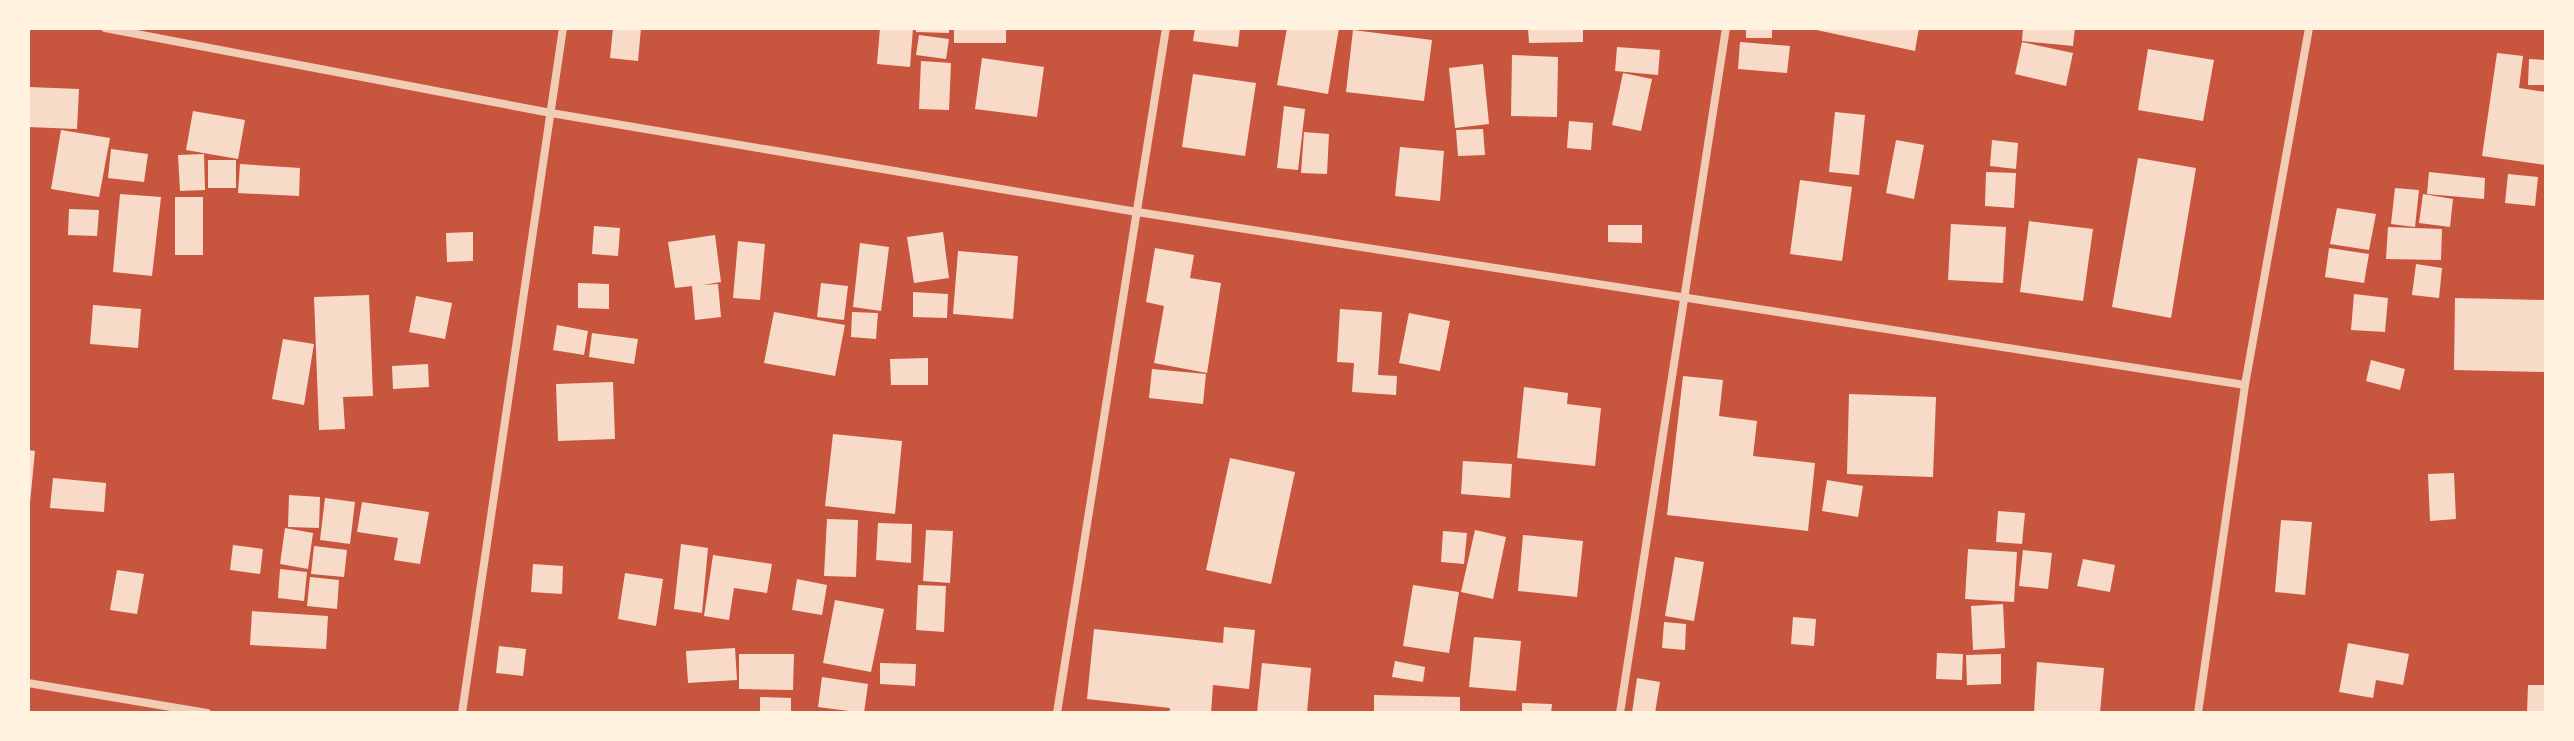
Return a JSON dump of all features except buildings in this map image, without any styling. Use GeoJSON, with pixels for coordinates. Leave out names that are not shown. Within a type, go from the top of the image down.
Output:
{"type":"FeatureCollection","features":[{"type":"Feature","properties":{"kind":"street"},"geometry":{"type":"LineString","coordinates":[[105,28],[551,113],[1137,212],[2245,385]]}},
{"type":"Feature","properties":{"kind":"street"},"geometry":{"type":"LineString","coordinates":[[462,713],[563,28]]}},
{"type":"Feature","properties":{"kind":"street"},"geometry":{"type":"LineString","coordinates":[[1057,713],[1166,28]]}},
{"type":"Feature","properties":{"kind":"street"},"geometry":{"type":"LineString","coordinates":[[1620,713],[1726,28]]}},
{"type":"Feature","properties":{"kind":"street"},"geometry":{"type":"LineString","coordinates":[[2198,713],[2245,385],[2309,28]]}},
{"type":"Feature","properties":{"kind":"street"},"geometry":{"type":"LineString","coordinates":[[28,683],[207,713]]}}]}
